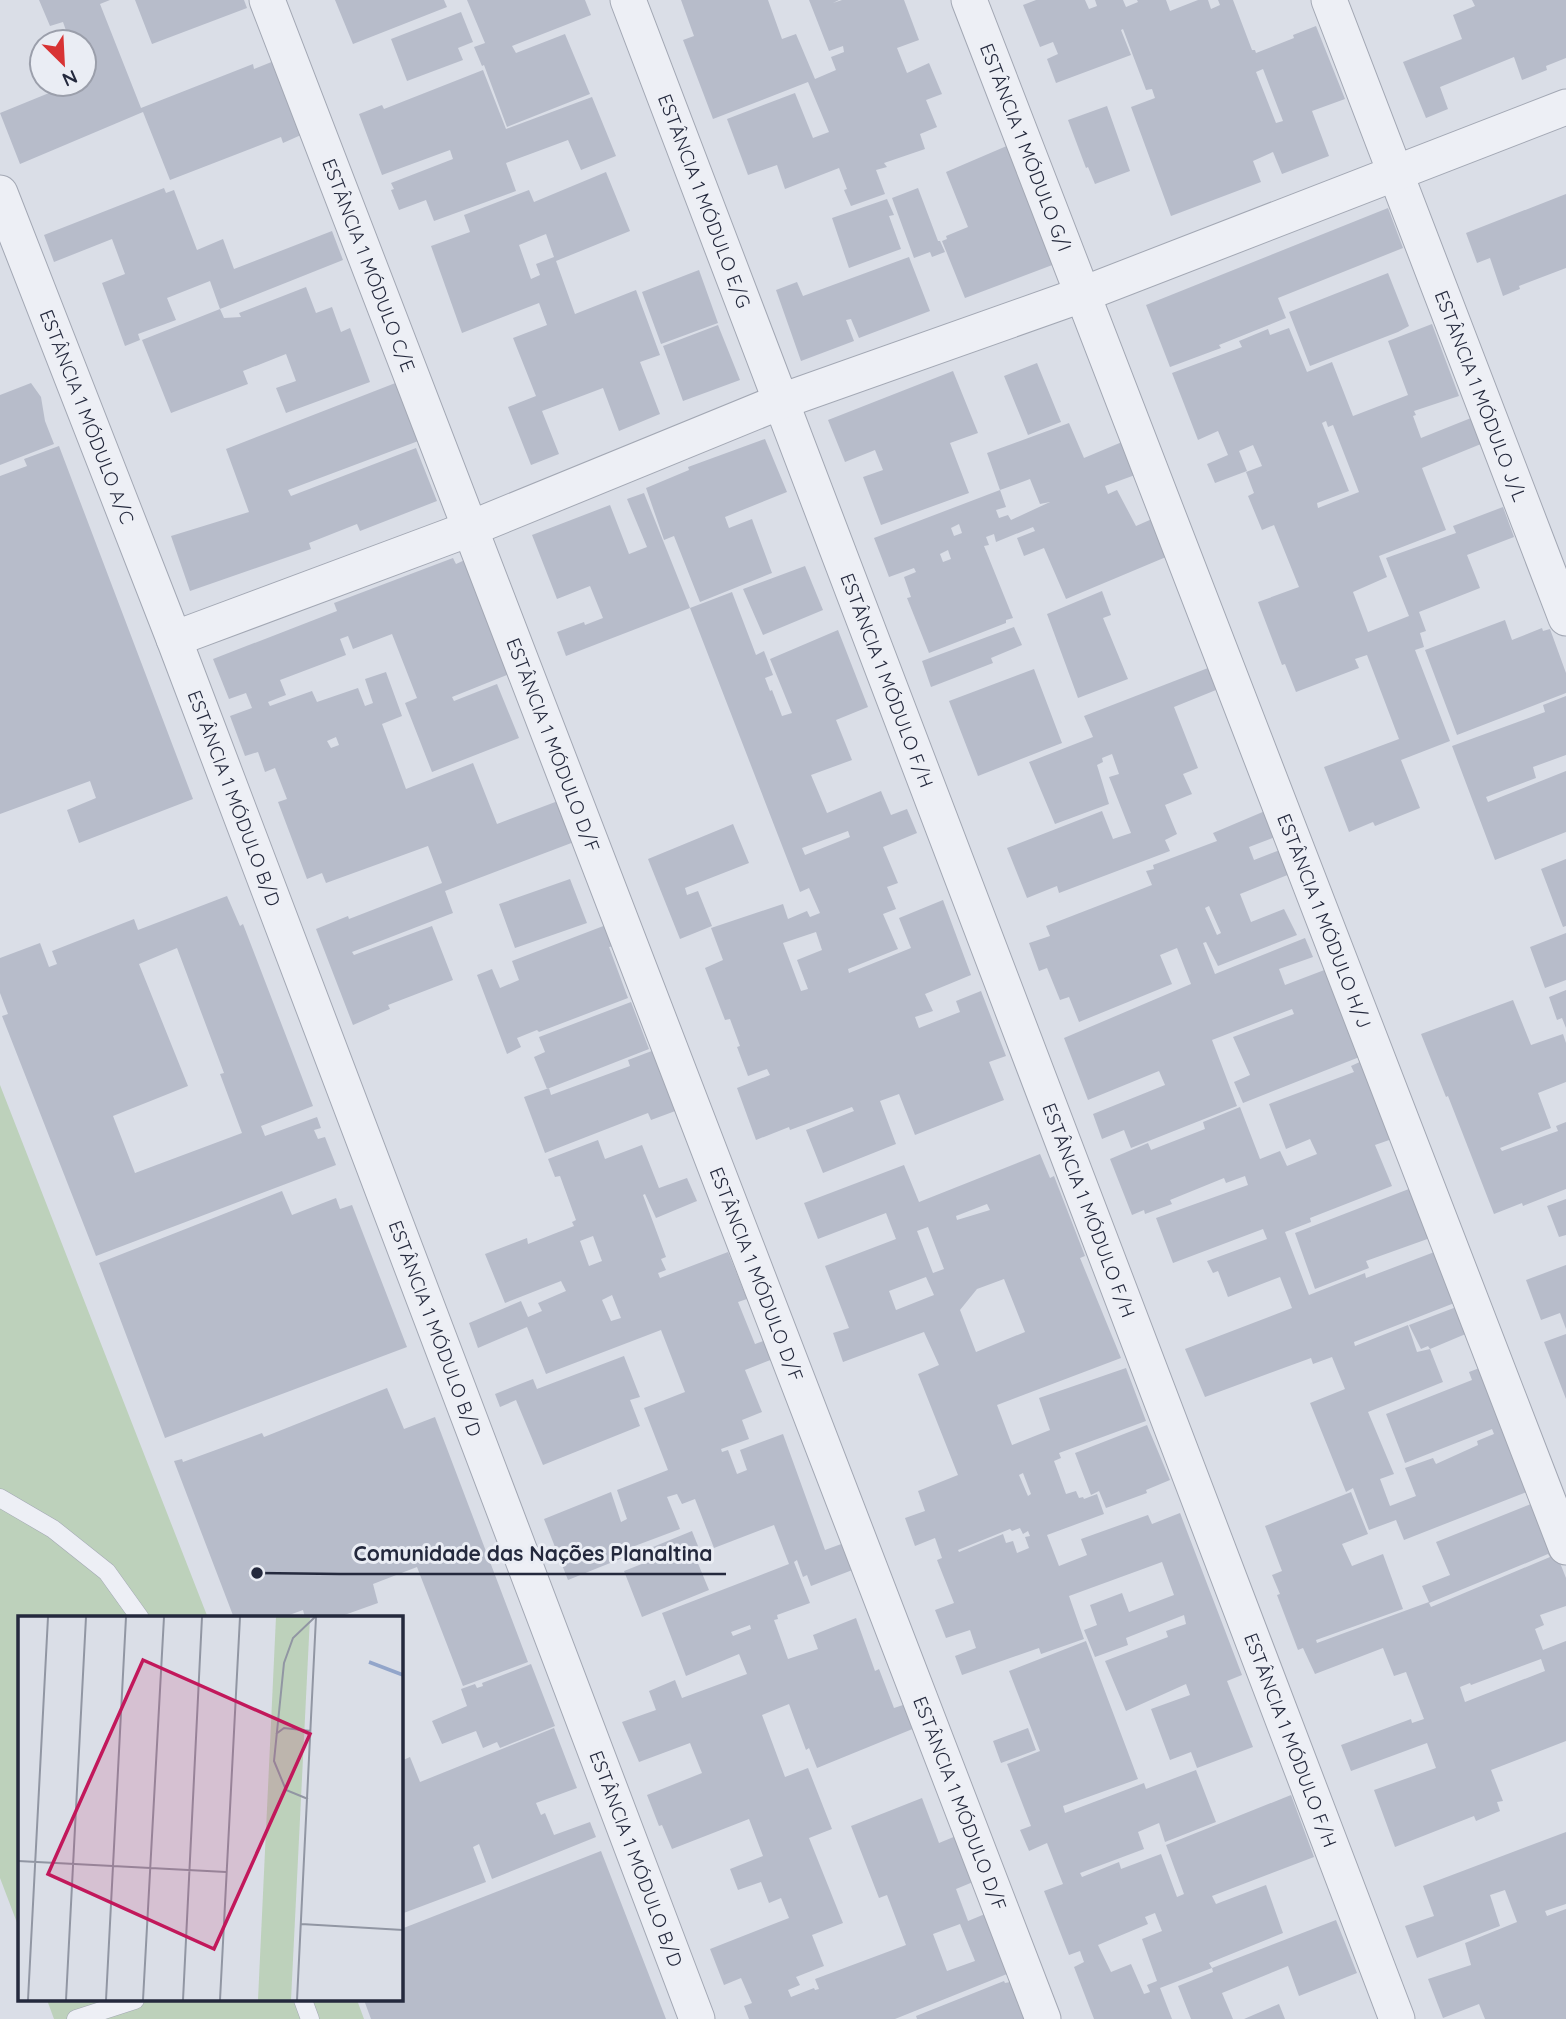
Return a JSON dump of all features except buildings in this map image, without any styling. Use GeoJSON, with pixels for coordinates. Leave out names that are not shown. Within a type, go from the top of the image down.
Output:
{"type":"FeatureCollection","features":[{"type":"Feature","properties":{"kind":"street","name":"ESTÂNCIA 1 MÓDULO C/E"},"geometry":{"type":"LineString","coordinates":[[267,0],[469,529]]}},
{"type":"Feature","properties":{"kind":"street","name":"ESTÂNCIA 1 MÓDULO E/G"},"geometry":{"type":"LineString","coordinates":[[628,0],[782,401]]}},
{"type":"Feature","properties":{"kind":"street","name":"ESTÂNCIA 1 MÓDULO G/I"},"geometry":{"type":"LineString","coordinates":[[970,0],[1081,295]]}},
{"type":"Feature","properties":{"kind":"street","name":"ESTÂNCIA 1 MÓDULO J/L"},"geometry":{"type":"LineString","coordinates":[[1329,0],[1566,618]]}},
{"type":"Feature","properties":{"kind":"street"},"geometry":{"type":"LineString","coordinates":[[174,639],[469,529],[782,401],[1081,295],[1566,107]]}},
{"type":"Feature","properties":{"kind":"street","name":"ESTÂNCIA 1 MÓDULO A/C"},"geometry":{"type":"LineString","coordinates":[[0,192],[174,639]]}},
{"type":"Feature","properties":{"kind":"street","name":"ESTÂNCIA 1 MÓDULO H/J"},"geometry":{"type":"LineString","coordinates":[[1081,295],[1566,1547]]}},
{"type":"Feature","properties":{"kind":"street","name":"ESTÂNCIA 1 MÓDULO F/H"},"geometry":{"type":"LineString","coordinates":[[782,401],[1396,2019]]}},
{"type":"Feature","properties":{"kind":"street","name":"ESTÂNCIA 1 MÓDULO D/F"},"geometry":{"type":"LineString","coordinates":[[469,529],[1044,2019]]}},
{"type":"Feature","properties":{"kind":"street","name":"ESTÂNCIA 1 MÓDULO B/D"},"geometry":{"type":"LineString","coordinates":[[174,639],[697,2019]]}},
{"type":"Feature","properties":{"kind":"lane"},"geometry":{"type":"LineString","coordinates":[[0,1498],[53,1529],[107,1572],[139,1616]]}},
{"type":"Feature","properties":{"kind":"lane"},"geometry":{"type":"LineString","coordinates":[[76,2019],[129,2002]]}},
{"type":"Feature","properties":{"kind":"lane"},"geometry":{"type":"LineString","coordinates":[[304,2002],[310,2019]]}},
{"type":"Feature","properties":{"kind":"green space"},"geometry":{"type":"Polygon","coordinates":[[[0,1085],[207,1616],[18,1616],[18,1925],[0,1878],[0,1085]]]}},
{"type":"Feature","properties":{"kind":"green space"},"geometry":{"type":"Polygon","coordinates":[[[48,2002],[358,2002],[364,2019],[54,2019],[48,2002]]]}},
{"type":"Feature","properties":{"kind":"place","name":"Comunidade das Nações Planaltina"},"geometry":{"type":"Point","coordinates":[257,1573]}}]}
